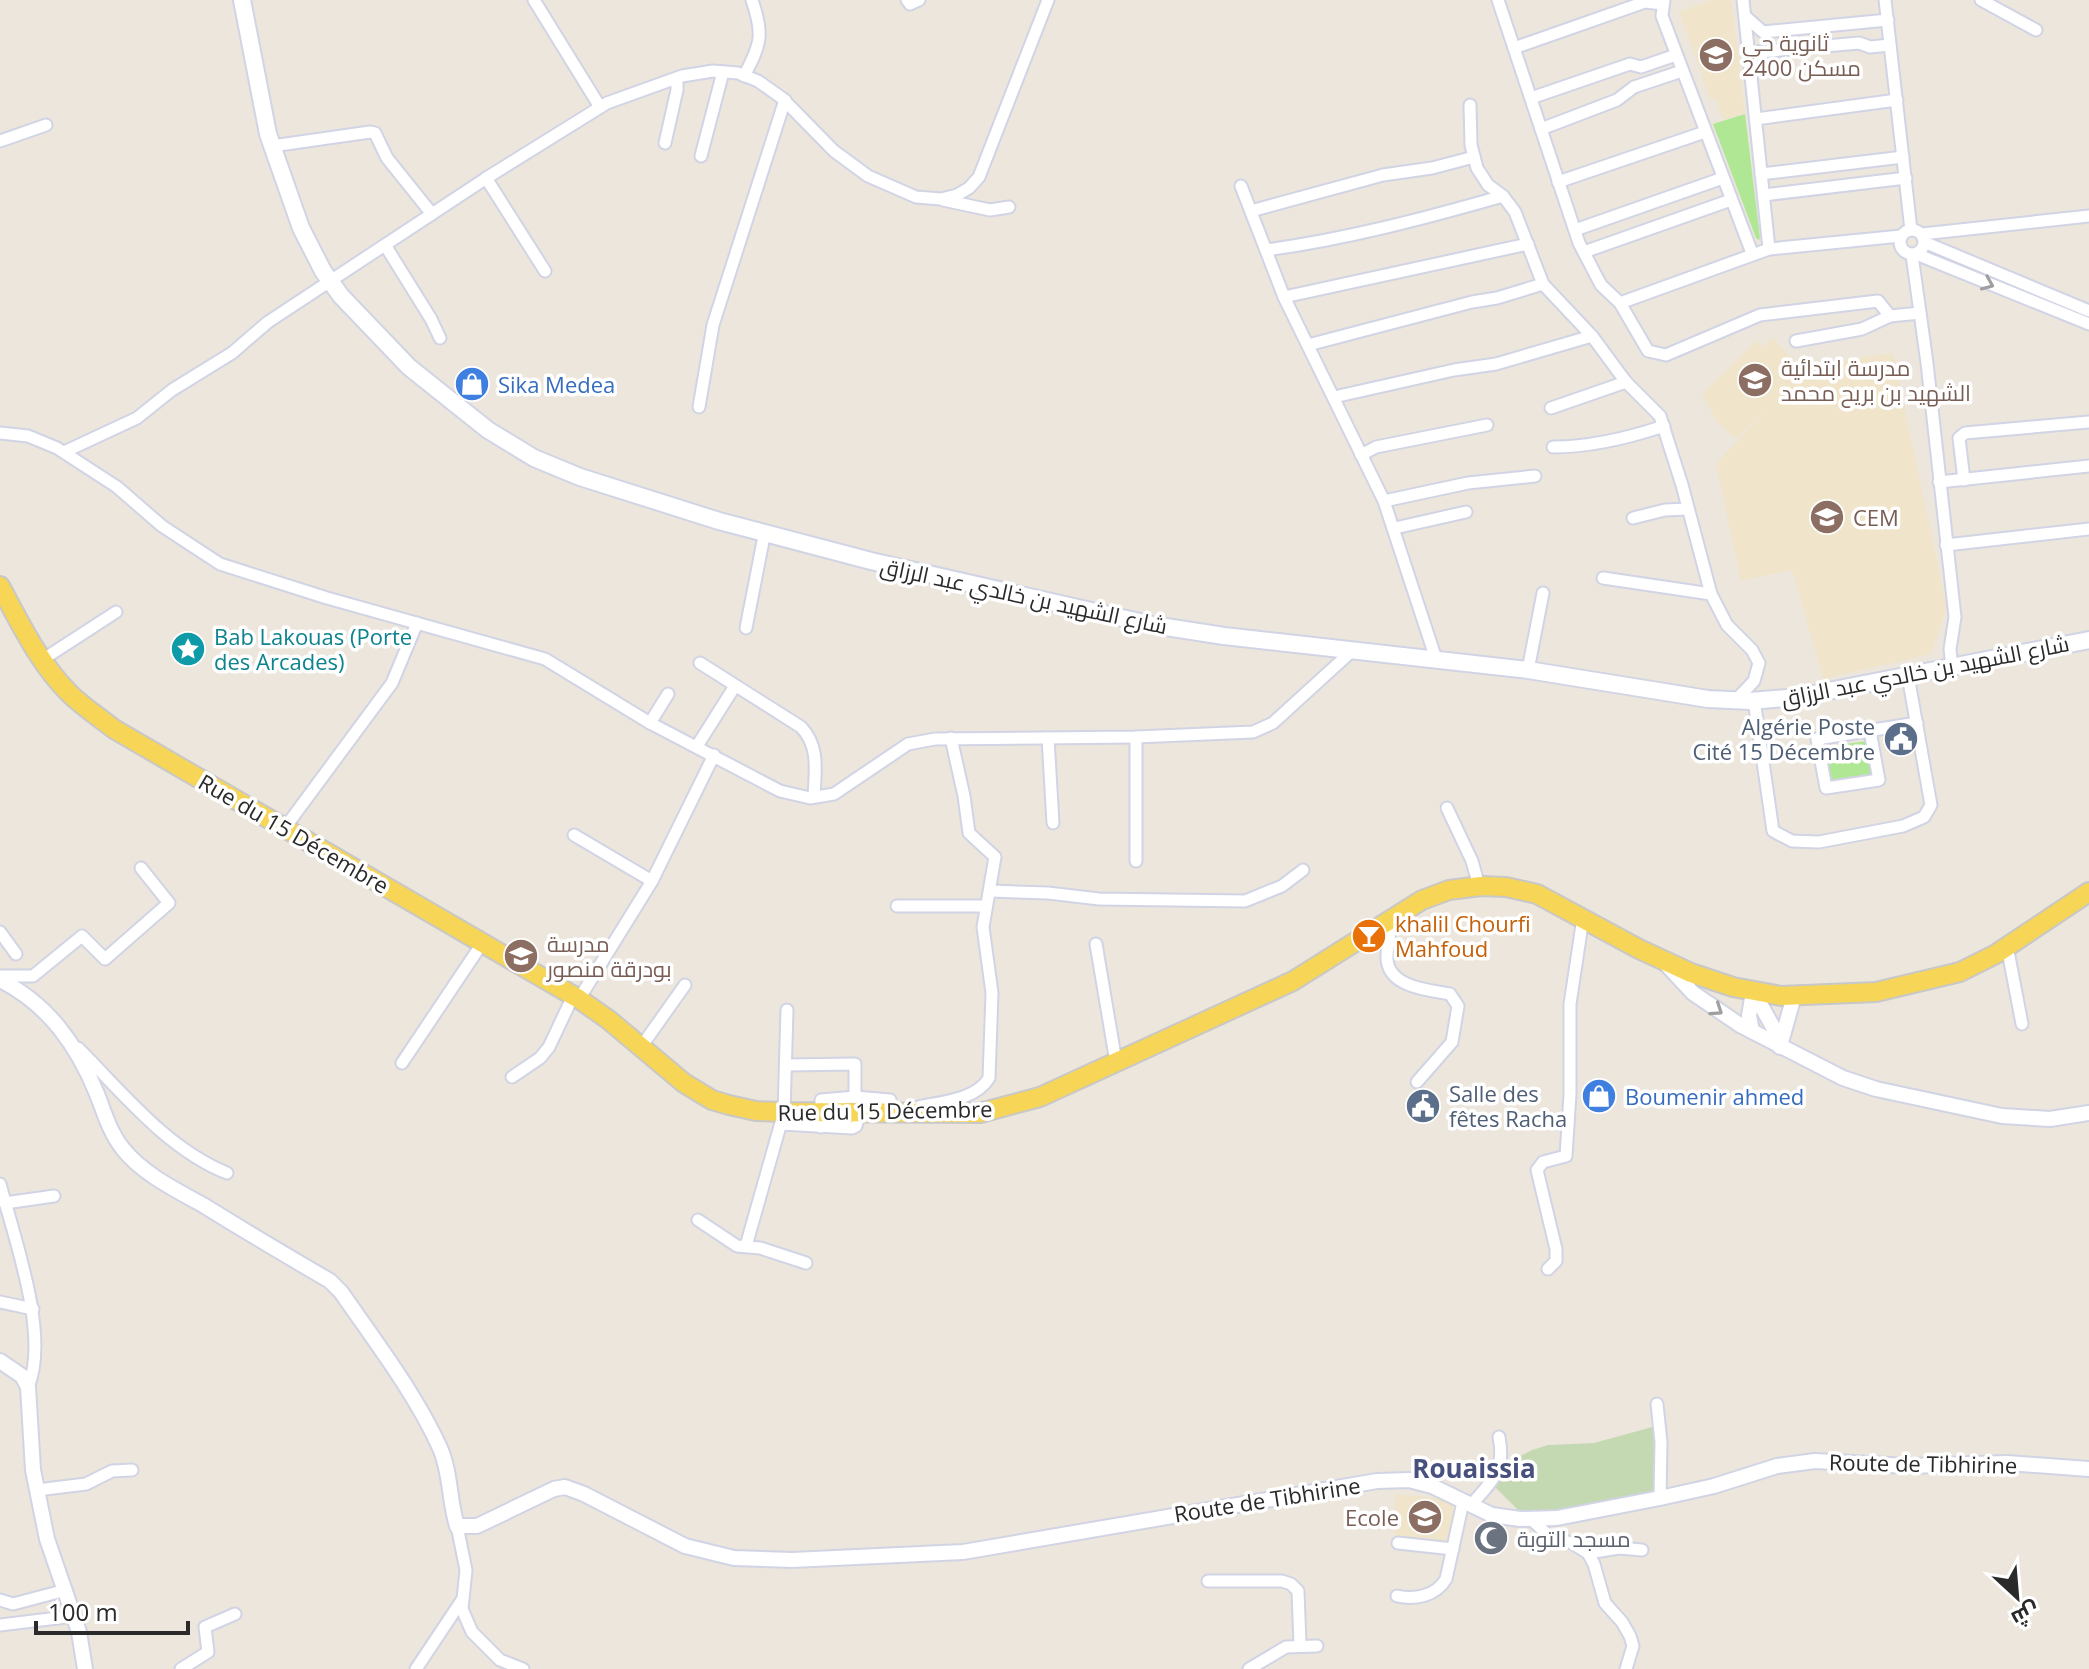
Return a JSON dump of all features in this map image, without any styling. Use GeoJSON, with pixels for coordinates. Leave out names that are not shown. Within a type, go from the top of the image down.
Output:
{"type":"FeatureCollection","features":[{"type":"Feature","properties":{"kind":"main road","name":"شارع الشهيد بن خالدي عبد الرزاق"},"geometry":{"type":"LineString","coordinates":[[242,0],[272,146],[301,228],[330,281],[365,323],[409,367],[488,430],[534,458],[607,486],[719,521],[871,561],[1153,625],[1224,636],[1528,670],[1708,699],[1798,697],[2089,640]]}},
{"type":"Feature","properties":{"kind":"main road","name":"Rue du 15 Décembre"},"geometry":{"type":"LineString","coordinates":[[0,586],[42,660],[70,694],[114,729],[576,998],[684,1083],[712,1100],[782,1118],[821,1120],[858,1105],[895,1113],[980,1113],[1040,1097],[1293,981],[1422,900],[1449,890],[1479,886],[1506,887],[1537,894],[1691,973],[1753,991],[1794,996],[1876,992],[1960,972],[2007,946],[2089,892]]}},
{"type":"Feature","properties":{"kind":"street"},"geometry":{"type":"LineString","coordinates":[[534,0],[600,107]]}},
{"type":"Feature","properties":{"kind":"street"},"geometry":{"type":"LineString","coordinates":[[744,76],[759,49],[761,38],[752,0]]}},
{"type":"Feature","properties":{"kind":"street"},"geometry":{"type":"LineString","coordinates":[[907,0],[910,4],[919,0]]}},
{"type":"Feature","properties":{"kind":"street"},"geometry":{"type":"LineString","coordinates":[[941,199],[969,188],[979,177],[1048,0]]}},
{"type":"Feature","properties":{"kind":"street"},"geometry":{"type":"LineString","coordinates":[[1498,0],[1584,252],[1601,285],[1620,303],[1648,351],[1666,355],[1760,315],[1878,301],[1890,316]]}},
{"type":"Feature","properties":{"kind":"street"},"geometry":{"type":"LineString","coordinates":[[1743,0],[1769,249]]}},
{"type":"Feature","properties":{"kind":"street"},"geometry":{"type":"LineString","coordinates":[[1885,0],[1906,178],[1915,235],[1922,249],[1914,254]]}},
{"type":"Feature","properties":{"kind":"street"},"geometry":{"type":"LineString","coordinates":[[1981,0],[2036,30]]}},
{"type":"Feature","properties":{"kind":"street"},"geometry":{"type":"LineString","coordinates":[[1514,48],[1645,2],[1663,2],[1662,16],[1752,253]]}},
{"type":"Feature","properties":{"kind":"street"},"geometry":{"type":"LineString","coordinates":[[1745,16],[1763,32],[1888,20]]}},
{"type":"Feature","properties":{"kind":"street"},"geometry":{"type":"LineString","coordinates":[[1748,53],[1859,43],[1870,47],[1890,45]]}},
{"type":"Feature","properties":{"kind":"street"},"geometry":{"type":"LineString","coordinates":[[1531,98],[1630,64],[1641,67],[1676,55]]}},
{"type":"Feature","properties":{"kind":"street"},"geometry":{"type":"LineString","coordinates":[[1641,67],[1645,83]]}},
{"type":"Feature","properties":{"kind":"street"},"geometry":{"type":"LineString","coordinates":[[1541,129],[1617,100],[1634,87],[1682,71]]}},
{"type":"Feature","properties":{"kind":"street"},"geometry":{"type":"LineString","coordinates":[[701,156],[723,72]]}},
{"type":"Feature","properties":{"kind":"street"},"geometry":{"type":"LineString","coordinates":[[64,452],[137,418],[172,390],[232,353],[268,322],[600,107],[677,78],[723,72],[758,81],[785,100],[834,151],[868,176],[916,197],[990,210],[1009,207]]}},
{"type":"Feature","properties":{"kind":"street"},"geometry":{"type":"LineString","coordinates":[[665,143],[677,78]]}},
{"type":"Feature","properties":{"kind":"street"},"geometry":{"type":"LineString","coordinates":[[699,407],[713,325],[785,100]]}},
{"type":"Feature","properties":{"kind":"street"},"geometry":{"type":"LineString","coordinates":[[1756,119],[1897,100]]}},
{"type":"Feature","properties":{"kind":"street"},"geometry":{"type":"LineString","coordinates":[[1470,105],[1471,145],[1477,168],[1488,185],[1503,196],[1515,212],[1543,284],[1592,336],[1626,382],[1660,416],[1711,594],[1727,625],[1752,650],[1759,663],[1745,700],[1773,831],[1792,841],[1819,842],[1903,826],[1924,817],[1931,805],[1908,676]]}},
{"type":"Feature","properties":{"kind":"street"},"geometry":{"type":"LineString","coordinates":[[0,141],[46,125]]}},
{"type":"Feature","properties":{"kind":"street"},"geometry":{"type":"LineString","coordinates":[[1558,182],[1705,132]]}},
{"type":"Feature","properties":{"kind":"street"},"geometry":{"type":"LineString","coordinates":[[272,146],[375,133],[387,158],[432,214]]}},
{"type":"Feature","properties":{"kind":"street"},"geometry":{"type":"LineString","coordinates":[[1251,211],[1383,175],[1432,168],[1474,157]]}},
{"type":"Feature","properties":{"kind":"street"},"geometry":{"type":"LineString","coordinates":[[1761,174],[1903,157]]}},
{"type":"Feature","properties":{"kind":"street"},"geometry":{"type":"LineString","coordinates":[[486,178],[545,271]]}},
{"type":"Feature","properties":{"kind":"street"},"geometry":{"type":"LineString","coordinates":[[1575,230],[1723,178]]}},
{"type":"Feature","properties":{"kind":"street"},"geometry":{"type":"LineString","coordinates":[[1764,195],[1906,178]]}},
{"type":"Feature","properties":{"kind":"street"},"geometry":{"type":"LineString","coordinates":[[1241,186],[1284,297],[1384,501],[1436,659]]}},
{"type":"Feature","properties":{"kind":"street"},"geometry":{"type":"LineString","coordinates":[[1266,250],[1430,218],[1503,196]]}},
{"type":"Feature","properties":{"kind":"street"},"geometry":{"type":"LineString","coordinates":[[1584,252],[1731,200]]}},
{"type":"Feature","properties":{"kind":"street"},"geometry":{"type":"LineString","coordinates":[[1620,303],[1769,249],[2089,216]]}},
{"type":"Feature","properties":{"kind":"street"},"geometry":{"type":"LineString","coordinates":[[1915,235],[1901,248],[2089,324]]}},
{"type":"Feature","properties":{"kind":"street"},"geometry":{"type":"LineString","coordinates":[[1915,235],[2089,311]]}},
{"type":"Feature","properties":{"kind":"street"},"geometry":{"type":"LineString","coordinates":[[1284,297],[1528,244]]}},
{"type":"Feature","properties":{"kind":"street"},"geometry":{"type":"LineString","coordinates":[[385,245],[440,338]]}},
{"type":"Feature","properties":{"kind":"street"},"geometry":{"type":"LineString","coordinates":[[1914,254],[1955,617],[1950,649],[1952,667]]}},
{"type":"Feature","properties":{"kind":"street"},"geometry":{"type":"LineString","coordinates":[[1308,345],[1543,284]]}},
{"type":"Feature","properties":{"kind":"street"},"geometry":{"type":"LineString","coordinates":[[1796,341],[1862,329],[1890,316],[1920,313]]}},
{"type":"Feature","properties":{"kind":"street"},"geometry":{"type":"LineString","coordinates":[[1334,397],[1454,370],[1496,364],[1592,336]]}},
{"type":"Feature","properties":{"kind":"street"},"geometry":{"type":"LineString","coordinates":[[1551,408],[1626,382]]}},
{"type":"Feature","properties":{"kind":"street"},"geometry":{"type":"LineString","coordinates":[[1964,480],[1959,438],[1965,433],[2089,422]]}},
{"type":"Feature","properties":{"kind":"street"},"geometry":{"type":"LineString","coordinates":[[1361,455],[1376,447],[1487,425]]}},
{"type":"Feature","properties":{"kind":"street"},"geometry":{"type":"LineString","coordinates":[[1553,447],[1629,437],[1664,426]]}},
{"type":"Feature","properties":{"kind":"street"},"geometry":{"type":"LineString","coordinates":[[0,433],[28,436],[64,452],[117,487],[197,552],[220,564],[545,659],[650,723],[780,791],[814,797],[834,794],[908,744],[951,738],[1136,737],[1253,732],[1273,723],[1353,650]]}},
{"type":"Feature","properties":{"kind":"street"},"geometry":{"type":"LineString","coordinates":[[1939,482],[2089,466]]}},
{"type":"Feature","properties":{"kind":"street"},"geometry":{"type":"LineString","coordinates":[[1384,501],[1468,483],[1535,476]]}},
{"type":"Feature","properties":{"kind":"street"},"geometry":{"type":"LineString","coordinates":[[1633,518],[1665,510],[1688,509]]}},
{"type":"Feature","properties":{"kind":"street"},"geometry":{"type":"LineString","coordinates":[[1395,528],[1466,512]]}},
{"type":"Feature","properties":{"kind":"street"},"geometry":{"type":"LineString","coordinates":[[1946,545],[2089,529]]}},
{"type":"Feature","properties":{"kind":"street"},"geometry":{"type":"LineString","coordinates":[[746,628],[765,531]]}},
{"type":"Feature","properties":{"kind":"street"},"geometry":{"type":"LineString","coordinates":[[1603,578],[1711,594]]}},
{"type":"Feature","properties":{"kind":"street"},"geometry":{"type":"LineString","coordinates":[[1528,670],[1543,593]]}},
{"type":"Feature","properties":{"kind":"street"},"geometry":{"type":"LineString","coordinates":[[42,660],[116,612]]}},
{"type":"Feature","properties":{"kind":"street"},"geometry":{"type":"LineString","coordinates":[[284,829],[392,683],[417,623]]}},
{"type":"Feature","properties":{"kind":"street"},"geometry":{"type":"LineString","coordinates":[[700,663],[801,727],[813,740],[814,797]]}},
{"type":"Feature","properties":{"kind":"street"},"geometry":{"type":"LineString","coordinates":[[697,746],[735,686]]}},
{"type":"Feature","properties":{"kind":"street"},"geometry":{"type":"LineString","coordinates":[[650,723],[668,694]]}},
{"type":"Feature","properties":{"kind":"street"},"geometry":{"type":"LineString","coordinates":[[1870,731],[1879,780],[1826,788],[1817,739],[1917,723]]}},
{"type":"Feature","properties":{"kind":"street"},"geometry":{"type":"LineString","coordinates":[[1136,737],[1136,861]]}},
{"type":"Feature","properties":{"kind":"street"},"geometry":{"type":"LineString","coordinates":[[895,1113],[972,1094],[989,1078],[992,993],[983,927],[995,857],[969,833],[951,738]]}},
{"type":"Feature","properties":{"kind":"street"},"geometry":{"type":"LineString","coordinates":[[1048,738],[1053,823]]}},
{"type":"Feature","properties":{"kind":"street"},"geometry":{"type":"LineString","coordinates":[[512,1077],[540,1058],[549,1047],[576,998],[652,881],[714,755]]}},
{"type":"Feature","properties":{"kind":"street"},"geometry":{"type":"LineString","coordinates":[[1447,808],[1472,861],[1479,886]]}},
{"type":"Feature","properties":{"kind":"street"},"geometry":{"type":"LineString","coordinates":[[574,835],[652,881]]}},
{"type":"Feature","properties":{"kind":"street"},"geometry":{"type":"LineString","coordinates":[[0,978],[33,976],[82,936],[105,959],[169,903],[141,868]]}},
{"type":"Feature","properties":{"kind":"street"},"geometry":{"type":"LineString","coordinates":[[990,891],[1113,899],[1245,901],[1282,886],[1303,870]]}},
{"type":"Feature","properties":{"kind":"street"},"geometry":{"type":"LineString","coordinates":[[897,906],[985,906]]}},
{"type":"Feature","properties":{"kind":"street"},"geometry":{"type":"LineString","coordinates":[[1548,1269],[1556,1261],[1556,1249],[1537,1170],[1543,1162],[1566,1156],[1570,1004],[1583,918]]}},
{"type":"Feature","properties":{"kind":"street"},"geometry":{"type":"LineString","coordinates":[[1385,922],[1390,933],[1387,962],[1392,972],[1427,992],[1450,994],[1458,1006],[1452,1042],[1417,1082]]}},
{"type":"Feature","properties":{"kind":"street"},"geometry":{"type":"LineString","coordinates":[[0,932],[16,954]]}},
{"type":"Feature","properties":{"kind":"street"},"geometry":{"type":"LineString","coordinates":[[402,1063],[483,942]]}},
{"type":"Feature","properties":{"kind":"street"},"geometry":{"type":"LineString","coordinates":[[1096,944],[1116,1062]]}},
{"type":"Feature","properties":{"kind":"street"},"geometry":{"type":"LineString","coordinates":[[2007,946],[2022,1024]]}},
{"type":"Feature","properties":{"kind":"street"},"geometry":{"type":"LineString","coordinates":[[1664,961],[1693,993],[1780,1047],[1843,1078],[1876,1089],[2002,1116],[2050,1119],[2089,1113]]}},
{"type":"Feature","properties":{"kind":"street"},"geometry":{"type":"LineString","coordinates":[[0,978],[29,997],[59,1025],[82,1058],[109,1127],[122,1149],[138,1164],[330,1281],[341,1292],[408,1393],[440,1449],[466,1570],[462,1609],[472,1632],[497,1665],[523,1669]]}},
{"type":"Feature","properties":{"kind":"street"},"geometry":{"type":"LineString","coordinates":[[641,1047],[685,985]]}},
{"type":"Feature","properties":{"kind":"street"},"geometry":{"type":"LineString","coordinates":[[1752,1031],[1749,1016],[1753,991]]}},
{"type":"Feature","properties":{"kind":"street"},"geometry":{"type":"LineString","coordinates":[[1753,991],[1780,1047]]}},
{"type":"Feature","properties":{"kind":"street"},"geometry":{"type":"LineString","coordinates":[[1780,1047],[1794,996]]}},
{"type":"Feature","properties":{"kind":"street"},"geometry":{"type":"LineString","coordinates":[[746,1246],[782,1118],[787,1010]]}},
{"type":"Feature","properties":{"kind":"street"},"geometry":{"type":"LineString","coordinates":[[70,1040],[175,1143],[206,1165],[227,1173]]}},
{"type":"Feature","properties":{"kind":"street"},"geometry":{"type":"LineString","coordinates":[[786,1065],[855,1064],[858,1105]]}},
{"type":"Feature","properties":{"kind":"street"},"geometry":{"type":"LineString","coordinates":[[0,1184],[33,1309],[34,1375],[28,1387]]}},
{"type":"Feature","properties":{"kind":"street"},"geometry":{"type":"LineString","coordinates":[[5,1203],[54,1196]]}},
{"type":"Feature","properties":{"kind":"street"},"geometry":{"type":"LineString","coordinates":[[698,1220],[737,1246],[806,1263]]}},
{"type":"Feature","properties":{"kind":"street"},"geometry":{"type":"LineString","coordinates":[[0,1302],[33,1309]]}},
{"type":"Feature","properties":{"kind":"street"},"geometry":{"type":"LineString","coordinates":[[0,1361],[22,1376],[28,1387],[37,1490],[47,1539],[74,1616],[85,1669]]}},
{"type":"Feature","properties":{"kind":"street"},"geometry":{"type":"LineString","coordinates":[[1657,1404],[1661,1442],[1660,1498]]}},
{"type":"Feature","properties":{"kind":"street"},"geometry":{"type":"LineString","coordinates":[[1397,1596],[1411,1599],[1441,1588],[1467,1504],[1494,1478],[1499,1467],[1502,1455],[1499,1437]]}},
{"type":"Feature","properties":{"kind":"street","name":"Route de Tibhirine"},"geometry":{"type":"LineString","coordinates":[[457,1526],[477,1526],[554,1489],[565,1487],[685,1546],[734,1558],[792,1560],[963,1552],[1377,1481],[1409,1480],[1432,1486],[1492,1515],[1531,1519],[1557,1518],[1660,1498],[1714,1486],[1777,1466],[1815,1461],[1908,1466],[2007,1463],[2089,1469]]}},
{"type":"Feature","properties":{"kind":"street"},"geometry":{"type":"LineString","coordinates":[[37,1490],[86,1484],[112,1471],[132,1470]]}},
{"type":"Feature","properties":{"kind":"street"},"geometry":{"type":"LineString","coordinates":[[1531,1519],[1551,1538],[1572,1543],[1588,1553],[1605,1603],[1630,1636],[1633,1646],[1626,1669]]}},
{"type":"Feature","properties":{"kind":"street"},"geometry":{"type":"LineString","coordinates":[[1398,1543],[1453,1549]]}},
{"type":"Feature","properties":{"kind":"street"},"geometry":{"type":"LineString","coordinates":[[1588,1553],[1619,1548],[1642,1550]]}},
{"type":"Feature","properties":{"kind":"street"},"geometry":{"type":"LineString","coordinates":[[1208,1581],[1282,1581],[1291,1584],[1298,1591],[1300,1645]]}},
{"type":"Feature","properties":{"kind":"street"},"geometry":{"type":"LineString","coordinates":[[0,1600],[13,1604],[66,1590]]}},
{"type":"Feature","properties":{"kind":"street"},"geometry":{"type":"LineString","coordinates":[[416,1669],[463,1599]]}},
{"type":"Feature","properties":{"kind":"street"},"geometry":{"type":"LineString","coordinates":[[181,1669],[208,1652],[205,1627],[235,1614]]}},
{"type":"Feature","properties":{"kind":"street"},"geometry":{"type":"LineString","coordinates":[[0,1625],[74,1616]]}},
{"type":"Feature","properties":{"kind":"street"},"geometry":{"type":"LineString","coordinates":[[1249,1669],[1286,1647],[1317,1646]]}},
{"type":"Feature","properties":{"kind":"shaded area","name":"ثانوية حي 2400 مسكن"},"geometry":{"type":"Polygon","coordinates":[[[1711,0],[1731,0],[1745,113],[1723,120],[1716,99],[1711,100],[1679,12],[1711,0]]]}},
{"type":"Feature","properties":{"kind":"shaded area","name":"CEM"},"geometry":{"type":"Polygon","coordinates":[[[1772,337],[1804,371],[1827,362],[1893,353],[1947,608],[1931,654],[1823,679],[1792,570],[1741,581],[1716,464],[1772,404],[1736,439],[1717,422],[1702,394],[1756,341],[1763,347],[1772,337]]]}},
{"type":"Feature","properties":{"kind":"shaded area","name":"Ecole"},"geometry":{"type":"Polygon","coordinates":[[[1395,1494],[1445,1499],[1457,1505],[1447,1544],[1394,1538],[1395,1494]]]}},
{"type":"Feature","properties":{"kind":"green space"},"geometry":{"type":"Polygon","coordinates":[[[1745,114],[1760,238],[1759,240],[1713,124],[1745,114]]]}},
{"type":"Feature","properties":{"kind":"green space"},"geometry":{"type":"Polygon","coordinates":[[[1867,741],[1872,774],[1828,781],[1823,747],[1867,741]]]}},
{"type":"Feature","properties":{"kind":"green space"},"geometry":{"type":"Polygon","coordinates":[[[1656,1426],[1656,1485],[1652,1491],[1546,1512],[1519,1511],[1495,1487],[1507,1463],[1532,1450],[1548,1445],[1594,1443],[1656,1426]]]}},
{"type":"Feature","properties":{"kind":"place","name":"ثانوية حي 2400 مسكن"},"geometry":{"type":"Point","coordinates":[1716,55]}},
{"type":"Feature","properties":{"kind":"place","name":"مدرسة ابتدائية الشهيد بن بريح محمد"},"geometry":{"type":"Point","coordinates":[1755,380]}},
{"type":"Feature","properties":{"kind":"place","name":"Sika Medea"},"geometry":{"type":"Point","coordinates":[472,384]}},
{"type":"Feature","properties":{"kind":"place","name":"CEM"},"geometry":{"type":"Point","coordinates":[1827,517]}},
{"type":"Feature","properties":{"kind":"place","name":"Bab Lakouas (Porte des Arcades)"},"geometry":{"type":"Point","coordinates":[188,649]}},
{"type":"Feature","properties":{"kind":"place","name":"Algérie Poste Cité 15 Décembre"},"geometry":{"type":"Point","coordinates":[1901,739]}},
{"type":"Feature","properties":{"kind":"place","name":"khalil Chourfi Mahfoud"},"geometry":{"type":"Point","coordinates":[1369,936]}},
{"type":"Feature","properties":{"kind":"place","name":"مدرسة بودرقة منصور"},"geometry":{"type":"Point","coordinates":[521,956]}},
{"type":"Feature","properties":{"kind":"place","name":"Boumenir ahmed"},"geometry":{"type":"Point","coordinates":[1599,1096]}},
{"type":"Feature","properties":{"kind":"place","name":"Salle des fêtes Racha"},"geometry":{"type":"Point","coordinates":[1423,1106]}},
{"type":"Feature","properties":{"kind":"place","name":"Ecole"},"geometry":{"type":"Point","coordinates":[1425,1517]}},
{"type":"Feature","properties":{"kind":"place","name":"مسجد التوبة"},"geometry":{"type":"Point","coordinates":[1491,1538]}},
{"type":"Feature","properties":{"kind":"district","name":"Rouaissia"},"geometry":{"type":"Point","coordinates":[1474,1468]}}]}
